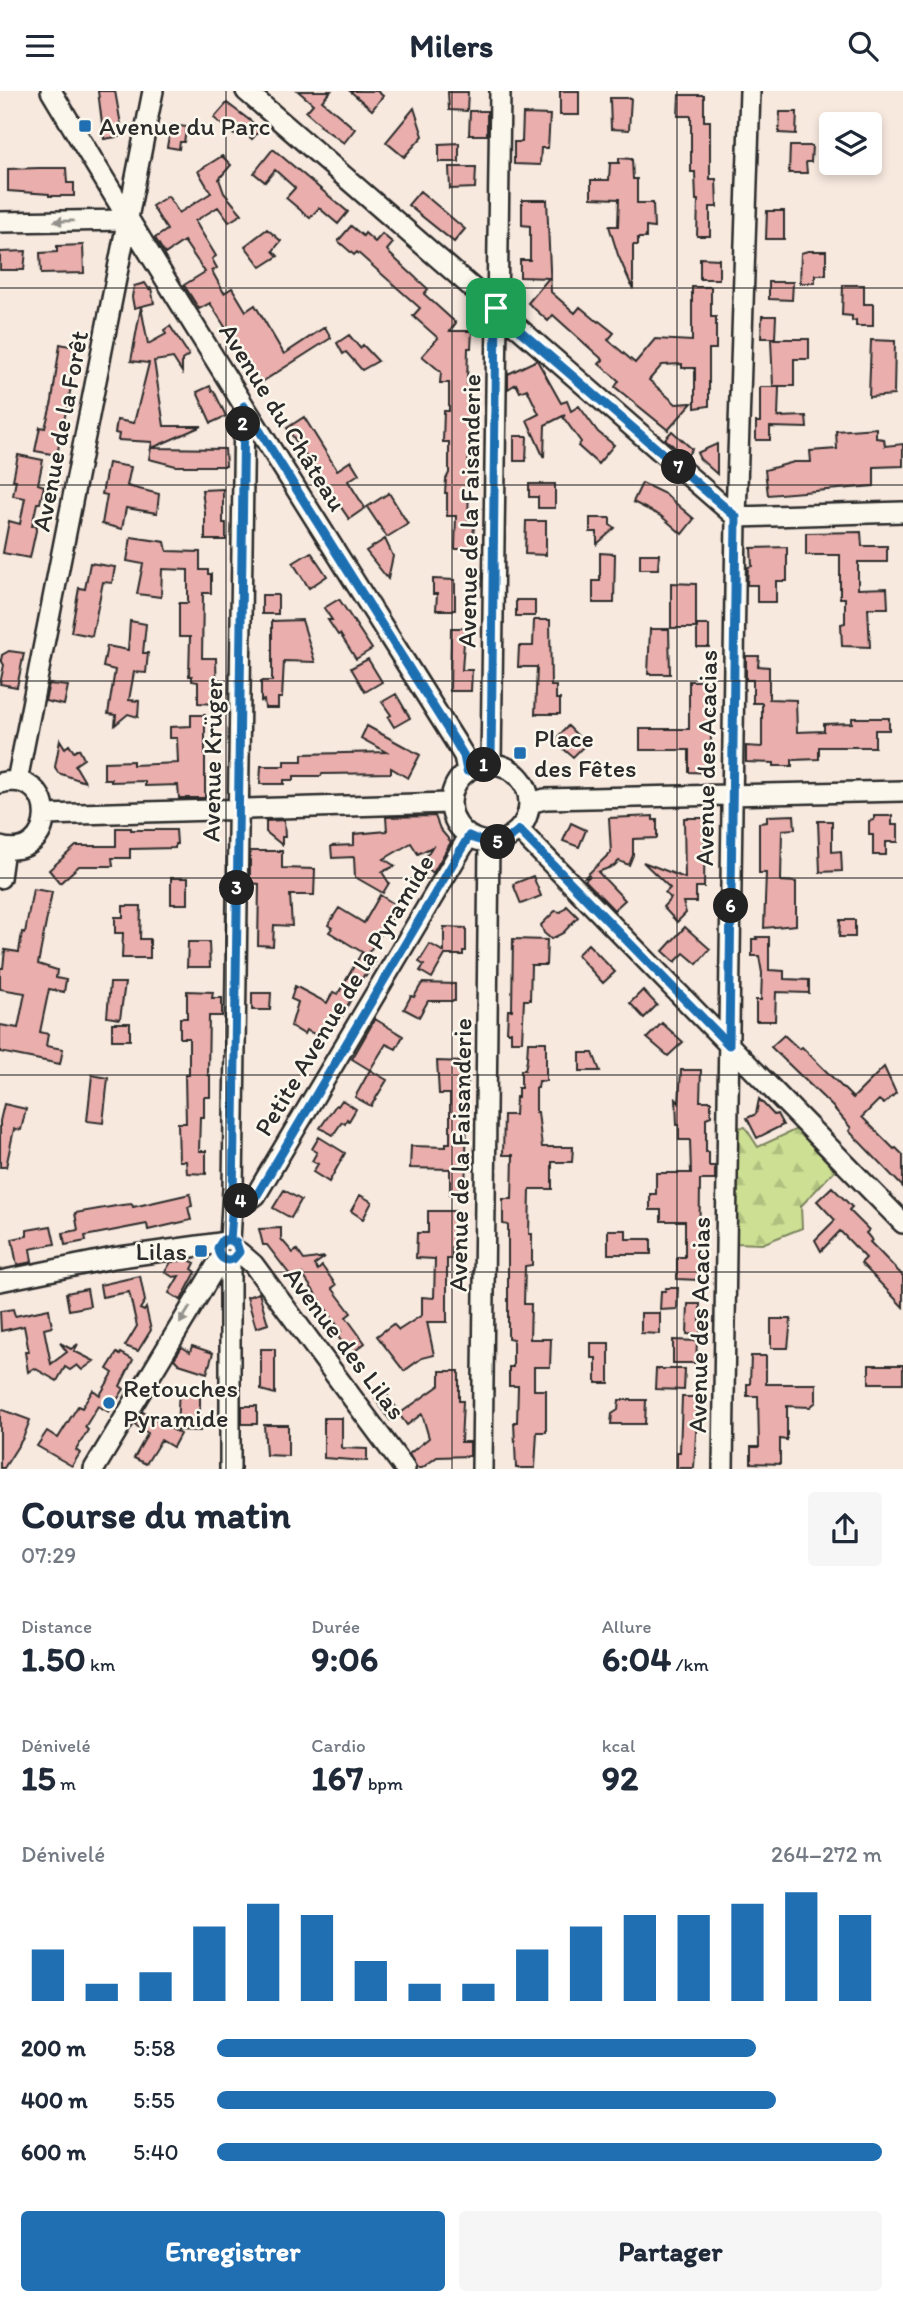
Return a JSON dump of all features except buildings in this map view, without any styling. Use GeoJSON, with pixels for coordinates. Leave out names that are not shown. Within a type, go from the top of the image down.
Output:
{"type":"FeatureCollection","features":[{"type":"Feature","properties":{"kind":"street","name":"Avenue du Château"},"geometry":{"type":"LineString","coordinates":[[51,91],[128,220],[455,741],[464,756],[467,771]]}},
{"type":"Feature","properties":{"kind":"street","name":"Avenue de la Forêt"},"geometry":{"type":"LineString","coordinates":[[8,782],[153,91]]}},
{"type":"Feature","properties":{"kind":"street"},"geometry":{"type":"LineString","coordinates":[[246,91],[736,517],[903,512]]}},
{"type":"Feature","properties":{"kind":"street","name":"Avenue de la Faisanderie"},"geometry":{"type":"LineString","coordinates":[[491,764],[500,91]]}},
{"type":"Feature","properties":{"kind":"street","name":"Avenue des Acacias"},"geometry":{"type":"LineString","coordinates":[[723,1468],[736,517],[750,91]]}},
{"type":"Feature","properties":{"kind":"street"},"geometry":{"type":"LineString","coordinates":[[0,222],[128,220]]}},
{"type":"Feature","properties":{"kind":"street","name":"Avenue Krüger"},"geometry":{"type":"LineString","coordinates":[[230,1468],[228,1250],[233,1201],[244,406]]}},
{"type":"Feature","properties":{"kind":"street"},"geometry":{"type":"LineString","coordinates":[[491,764],[514,771],[523,780],[530,803],[528,814],[519,830],[508,839],[489,843],[469,836],[455,820],[450,803],[458,781],[467,771],[491,764]]}},
{"type":"Feature","properties":{"kind":"street"},"geometry":{"type":"LineString","coordinates":[[0,878],[2,848],[24,847],[32,841],[44,825],[45,815],[38,794],[26,784],[8,782]]}},
{"type":"Feature","properties":{"kind":"street"},"geometry":{"type":"LineString","coordinates":[[530,803],[545,799],[903,791]]}},
{"type":"Feature","properties":{"kind":"street"},"geometry":{"type":"LineString","coordinates":[[45,815],[450,803]]}},
{"type":"Feature","properties":{"kind":"street"},"geometry":{"type":"LineString","coordinates":[[519,830],[903,1223]]}},
{"type":"Feature","properties":{"kind":"street","name":"Petite Avenue de la Pyramide"},"geometry":{"type":"LineString","coordinates":[[233,1201],[248,1201],[257,1195],[469,836]]}},
{"type":"Feature","properties":{"kind":"street","name":"Avenue de la Faisanderie"},"geometry":{"type":"LineString","coordinates":[[482,1468],[491,861],[489,843]]}},
{"type":"Feature","properties":{"kind":"street"},"geometry":{"type":"LineString","coordinates":[[0,1281],[113,1258],[228,1250]]}},
{"type":"Feature","properties":{"kind":"street"},"geometry":{"type":"LineString","coordinates":[[94,1468],[228,1250]]}},
{"type":"Feature","properties":{"kind":"street","name":"Avenue des Lilas"},"geometry":{"type":"LineString","coordinates":[[228,1250],[253,1264],[405,1468]]}},
{"type":"Feature","properties":{"kind":"green space"},"geometry":{"type":"Polygon","coordinates":[[[745,1127],[758,1147],[797,1129],[835,1170],[801,1206],[802,1228],[762,1244],[734,1243],[735,1128],[745,1127]]]}},
{"type":"Feature","properties":{"kind":"place","name":"Avenue du Parc"},"geometry":{"type":"Point","coordinates":[85,126]}},
{"type":"Feature","properties":{"kind":"place","name":"Place des Fêtes"},"geometry":{"type":"Point","coordinates":[520,753]}},
{"type":"Feature","properties":{"kind":"place","name":"Lilas"},"geometry":{"type":"Point","coordinates":[201,1251]}},
{"type":"Feature","properties":{"kind":"place","name":"Retouches Pyramide"},"geometry":{"type":"Point","coordinates":[109,1403]}},
{"type":"Feature","properties":{"kind":"route"},"geometry":{"type":"LineString","coordinates":[[496,308],[498,329],[491,764],[467,771],[464,756],[455,741],[244,406],[233,1201],[230,1240],[223,1240],[218,1248],[220,1257],[224,1259],[233,1259],[239,1252],[236,1243],[230,1240],[231,1230],[233,1201],[248,1201],[257,1195],[469,836],[478,841],[499,842],[519,830],[729,1045],[736,517],[496,308]]}}]}
